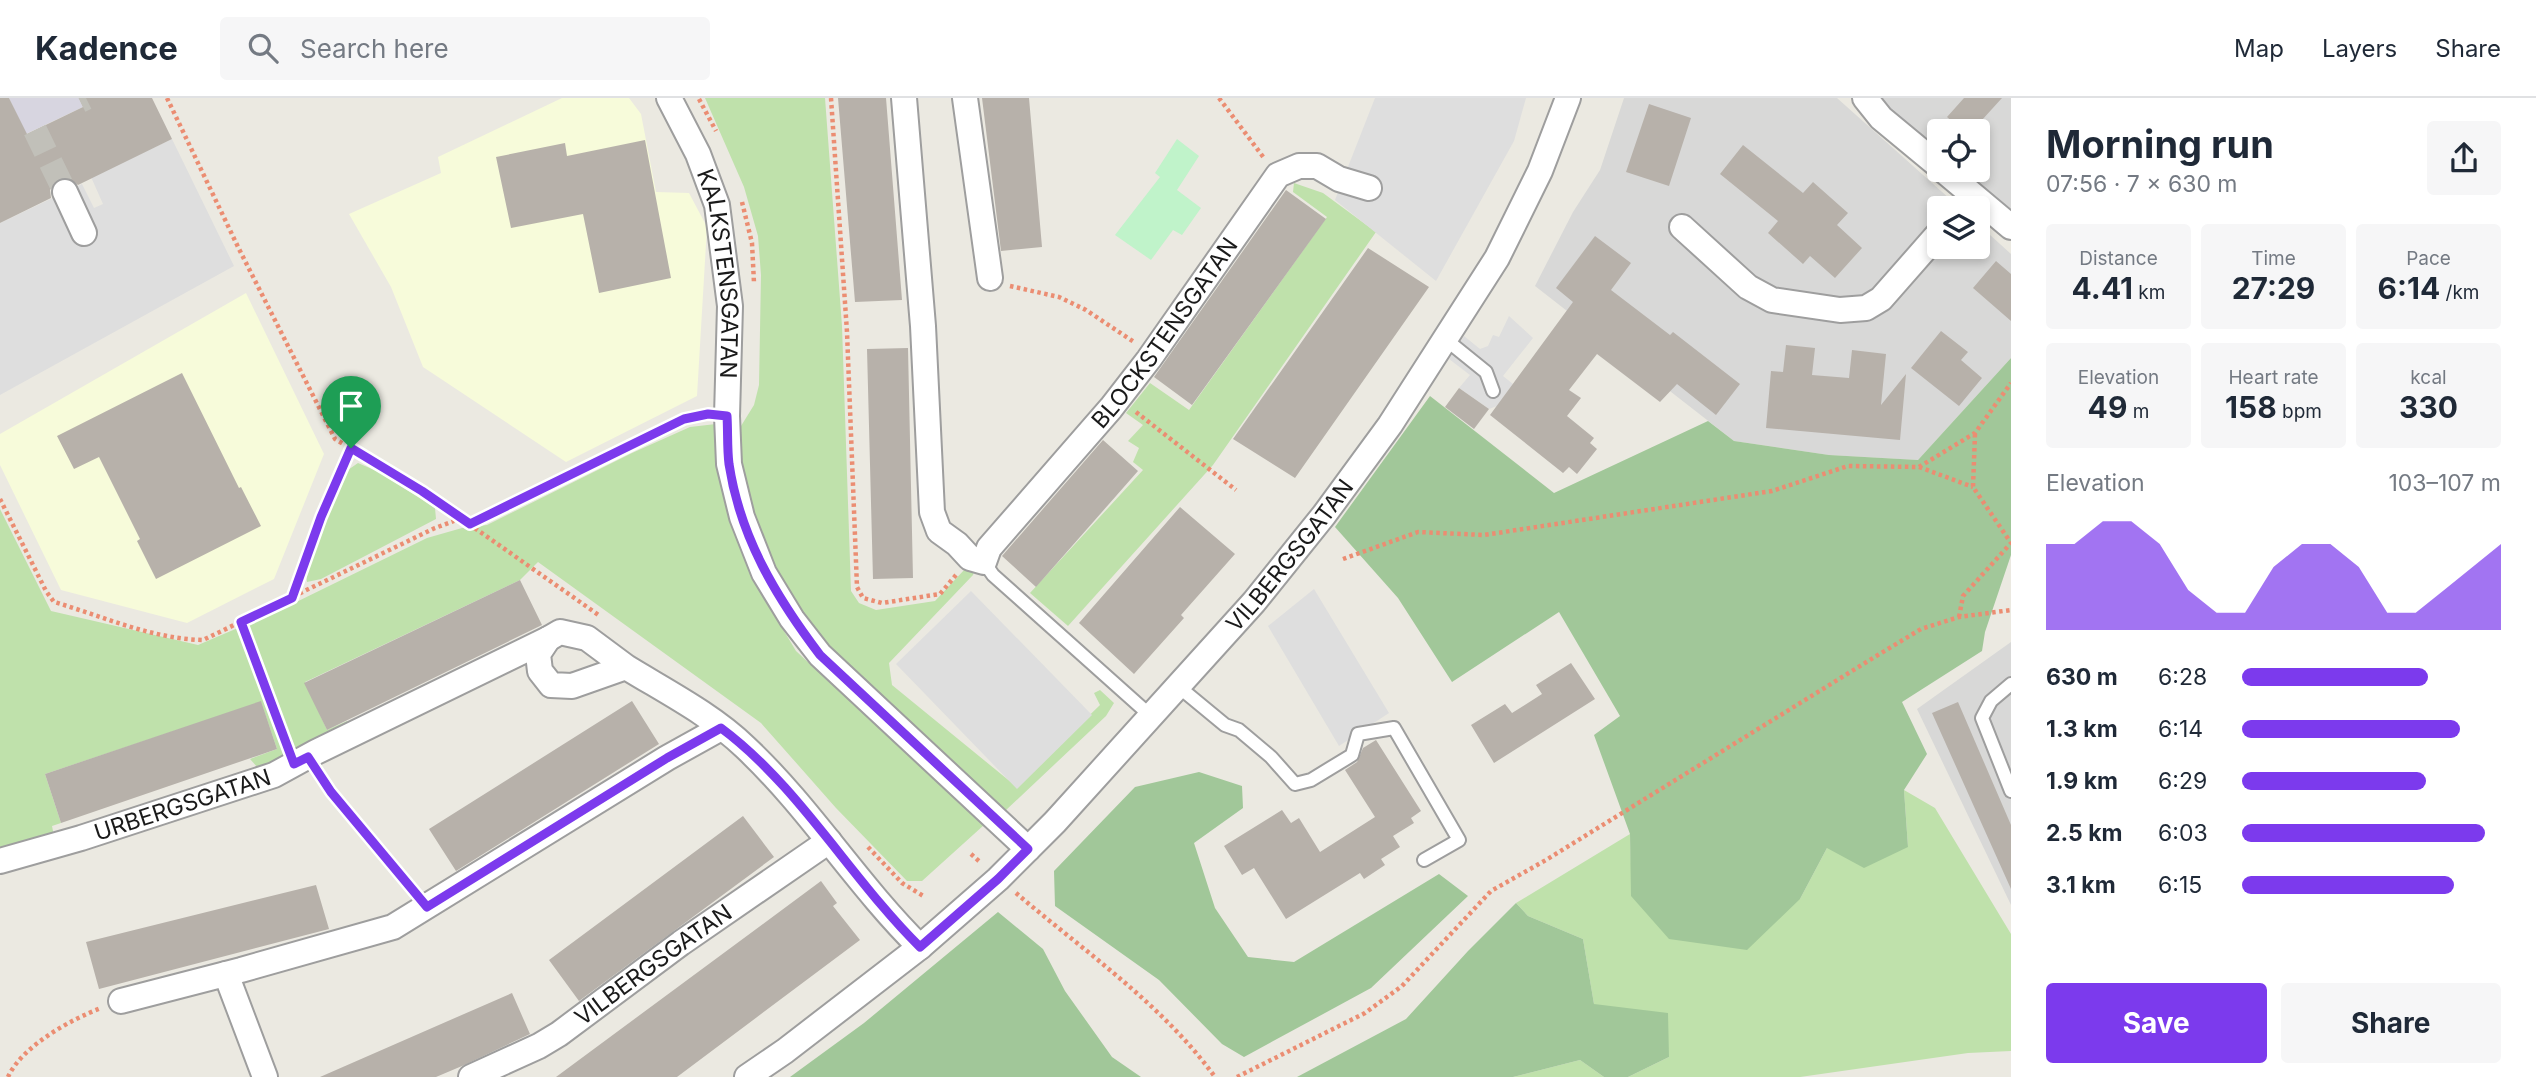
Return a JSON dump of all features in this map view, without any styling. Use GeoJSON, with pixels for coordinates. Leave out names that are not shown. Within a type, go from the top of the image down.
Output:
{"type":"FeatureCollection","features":[{"type":"Feature","properties":{"kind":"street","name":"KALKSTENSGATAN"},"geometry":{"type":"LineString","coordinates":[[669,98],[698,154],[717,205],[730,306],[727,416],[729,464],[742,517],[764,573],[792,619],[828,663],[1028,849]]}},
{"type":"Feature","properties":{"kind":"street"},"geometry":{"type":"LineString","coordinates":[[904,98],[922,326],[932,512],[939,531],[977,560]]}},
{"type":"Feature","properties":{"kind":"street"},"geometry":{"type":"LineString","coordinates":[[965,98],[990,278]]}},
{"type":"Feature","properties":{"kind":"street","name":"VILBERGSGATAN"},"geometry":{"type":"LineString","coordinates":[[747,1077],[920,947],[998,879],[1179,687],[1254,601],[1324,515],[1390,425],[1497,258],[1540,171],[1568,98]]}},
{"type":"Feature","properties":{"kind":"street"},"geometry":{"type":"LineString","coordinates":[[1865,98],[1881,118],[1927,156]]}},
{"type":"Feature","properties":{"kind":"street"},"geometry":{"type":"LineString","coordinates":[[1278,175],[1299,166],[1317,166],[1339,179],[1369,188]]}},
{"type":"Feature","properties":{"kind":"street","name":"BLOCKSTENSGATAN"},"geometry":{"type":"LineString","coordinates":[[977,560],[1118,398],[1278,175]]}},
{"type":"Feature","properties":{"kind":"street"},"geometry":{"type":"LineString","coordinates":[[1952,182],[1963,196]]}},
{"type":"Feature","properties":{"kind":"street"},"geometry":{"type":"LineString","coordinates":[[65,191],[84,233]]}},
{"type":"Feature","properties":{"kind":"street"},"geometry":{"type":"LineString","coordinates":[[1990,215],[2011,227]]}},
{"type":"Feature","properties":{"kind":"street"},"geometry":{"type":"LineString","coordinates":[[1682,227],[1748,287],[1772,300],[1840,310],[1866,309],[1881,299],[1927,247]]}},
{"type":"Feature","properties":{"kind":"street"},"geometry":{"type":"LineString","coordinates":[[626,667],[572,686],[551,685],[540,671],[538,654],[548,639],[560,632],[587,638],[626,667],[721,728],[744,746],[829,841],[896,923],[920,947]]}},
{"type":"Feature","properties":{"kind":"street","name":"URBERGSGATAN"},"geometry":{"type":"LineString","coordinates":[[0,861],[81,838],[274,775],[548,639]]}},
{"type":"Feature","properties":{"kind":"street"},"geometry":{"type":"LineString","coordinates":[[121,1001],[393,927],[667,758],[721,728]]}},
{"type":"Feature","properties":{"kind":"street","name":"VILBERGSGATAN"},"geometry":{"type":"LineString","coordinates":[[471,1077],[559,1034],[681,943],[829,841]]}},
{"type":"Feature","properties":{"kind":"street"},"geometry":{"type":"LineString","coordinates":[[226,974],[264,1077]]}},
{"type":"Feature","properties":{"kind":"lane"},"geometry":{"type":"LineString","coordinates":[[1444,338],[1486,372],[1493,391]]}},
{"type":"Feature","properties":{"kind":"lane"},"geometry":{"type":"LineString","coordinates":[[977,560],[1152,716]]}},
{"type":"Feature","properties":{"kind":"lane"},"geometry":{"type":"LineString","coordinates":[[2011,684],[1991,701],[1982,718],[2011,791]]}},
{"type":"Feature","properties":{"kind":"lane"},"geometry":{"type":"LineString","coordinates":[[1179,687],[1225,725],[1239,730],[1271,757],[1295,784],[1311,780],[1352,755],[1358,734],[1394,728],[1459,840],[1424,860]]}},
{"type":"Feature","properties":{"kind":"path"},"geometry":{"type":"LineString","coordinates":[[167,98],[239,249],[335,439],[422,491],[611,624]]}},
{"type":"Feature","properties":{"kind":"path"},"geometry":{"type":"LineString","coordinates":[[699,98],[716,131]]}},
{"type":"Feature","properties":{"kind":"path"},"geometry":{"type":"LineString","coordinates":[[831,98],[847,332],[857,587],[863,598],[882,603],[940,594],[977,560]]}},
{"type":"Feature","properties":{"kind":"path"},"geometry":{"type":"LineString","coordinates":[[1219,98],[1242,132],[1278,175]]}},
{"type":"Feature","properties":{"kind":"path"},"geometry":{"type":"LineString","coordinates":[[741,197],[752,243],[754,286]]}},
{"type":"Feature","properties":{"kind":"path"},"geometry":{"type":"LineString","coordinates":[[990,278],[999,284],[1059,297],[1086,310],[1152,354]]}},
{"type":"Feature","properties":{"kind":"path"},"geometry":{"type":"LineString","coordinates":[[1919,467],[1975,433],[2011,383]]}},
{"type":"Feature","properties":{"kind":"path"},"geometry":{"type":"LineString","coordinates":[[1118,398],[1236,490]]}},
{"type":"Feature","properties":{"kind":"path"},"geometry":{"type":"LineString","coordinates":[[0,499],[54,602],[156,634],[185,640],[202,640],[435,528],[454,521],[470,524],[684,419],[708,414],[727,416]]}},
{"type":"Feature","properties":{"kind":"path"},"geometry":{"type":"LineString","coordinates":[[1973,487],[1975,433]]}},
{"type":"Feature","properties":{"kind":"path"},"geometry":{"type":"LineString","coordinates":[[292,598],[321,517],[351,448]]}},
{"type":"Feature","properties":{"kind":"path"},"geometry":{"type":"LineString","coordinates":[[1343,559],[1418,532],[1484,535],[1772,491],[1848,466],[1919,467],[1973,487],[2011,543],[1963,596],[1959,617]]}},
{"type":"Feature","properties":{"kind":"path"},"geometry":{"type":"LineString","coordinates":[[1237,1077],[1365,1013],[1402,986],[1491,891],[1546,860],[1921,629],[1959,617],[2011,610]]}},
{"type":"Feature","properties":{"kind":"path"},"geometry":{"type":"LineString","coordinates":[[241,622],[301,760],[427,907]]}},
{"type":"Feature","properties":{"kind":"path"},"geometry":{"type":"LineString","coordinates":[[867,846],[902,883],[925,897]]}},
{"type":"Feature","properties":{"kind":"path"},"geometry":{"type":"LineString","coordinates":[[971,854],[1167,1021],[1194,1049],[1215,1077]]}},
{"type":"Feature","properties":{"kind":"path"},"geometry":{"type":"LineString","coordinates":[[8,1077],[13,1065],[49,1035],[85,1014],[121,1001]]}},
{"type":"Feature","properties":{"kind":"shaded area"},"geometry":{"type":"Polygon","coordinates":[[[9,98],[79,98],[83,107],[26,134],[9,98]]]}},
{"type":"Feature","properties":{"kind":"shaded area"},"geometry":{"type":"Polygon","coordinates":[[[562,98],[629,98],[641,114],[656,192],[689,193],[707,227],[697,396],[566,462],[423,367],[391,287],[349,214],[441,173],[438,157],[562,98]]]}},
{"type":"Feature","properties":{"kind":"shaded area"},"geometry":{"type":"Polygon","coordinates":[[[1375,98],[1526,98],[1514,141],[1436,281],[1335,200],[1375,98]]]}},
{"type":"Feature","properties":{"kind":"shaded area"},"geometry":{"type":"Polygon","coordinates":[[[1624,98],[1837,98],[1927,178],[1927,182],[1931,182],[1947,196],[1927,196],[1927,259],[1990,259],[1990,235],[2011,254],[2011,358],[1918,460],[1829,455],[1734,441],[1535,286],[1573,212],[1600,170],[1624,98]]]}},
{"type":"Feature","properties":{"kind":"shaded area"},"geometry":{"type":"Polygon","coordinates":[[[1865,98],[2011,98],[2011,227],[1990,209],[1990,196],[1974,196],[1957,182],[1990,182],[1990,119],[1927,119],[1927,155],[1865,98]]]}},
{"type":"Feature","properties":{"kind":"shaded area"},"geometry":{"type":"Polygon","coordinates":[[[172,139],[234,266],[0,395],[0,223],[82,184],[94,208],[103,204],[91,177],[172,139]]]}},
{"type":"Feature","properties":{"kind":"shaded area"},"geometry":{"type":"Polygon","coordinates":[[[246,293],[324,454],[274,579],[187,623],[61,590],[0,465],[0,434],[246,293]]]}},
{"type":"Feature","properties":{"kind":"shaded area"},"geometry":{"type":"Polygon","coordinates":[[[1509,316],[1533,338],[1503,376],[1513,384],[1497,406],[1489,409],[1459,388],[1470,375],[1449,359],[1464,336],[1480,349],[1488,346],[1493,335],[1499,337],[1509,316]]]}},
{"type":"Feature","properties":{"kind":"shaded area"},"geometry":{"type":"Polygon","coordinates":[[[1314,589],[1389,713],[1339,746],[1268,626],[1314,589]]]}},
{"type":"Feature","properties":{"kind":"shaded area"},"geometry":{"type":"Polygon","coordinates":[[[971,591],[1092,715],[1017,789],[896,664],[971,591]]]}},
{"type":"Feature","properties":{"kind":"shaded area"},"geometry":{"type":"Polygon","coordinates":[[[2011,642],[2011,905],[1917,709],[2011,642]]]}},
{"type":"Feature","properties":{"kind":"green space"},"geometry":{"type":"Polygon","coordinates":[[[705,98],[825,98],[842,326],[851,591],[859,603],[876,610],[935,601],[965,569],[975,568],[973,575],[889,663],[892,685],[1012,783],[1033,770],[1100,705],[1094,693],[1100,690],[1114,703],[1106,716],[1005,811],[850,668],[808,622],[783,584],[765,547],[751,505],[737,439],[741,426],[754,405],[759,385],[761,275],[758,236],[744,187],[705,98]]]}},
{"type":"Feature","properties":{"kind":"green space"},"geometry":{"type":"Polygon","coordinates":[[[1177,139],[1199,156],[1177,190],[1201,208],[1182,235],[1173,230],[1151,260],[1115,235],[1160,177],[1155,173],[1177,139]]]}},
{"type":"Feature","properties":{"kind":"green space"},"geometry":{"type":"Polygon","coordinates":[[[1294,183],[1323,193],[1376,232],[1213,465],[1068,626],[1030,593],[1143,470],[1133,462],[1139,448],[1128,441],[1143,425],[1126,413],[1150,383],[1189,410],[1327,217],[1293,192],[1294,183]]]}},
{"type":"Feature","properties":{"kind":"green space"},"geometry":{"type":"Polygon","coordinates":[[[2011,358],[2011,555],[1985,632],[1982,651],[1902,702],[1927,754],[1904,790],[1908,847],[1864,868],[1827,848],[1800,899],[1747,950],[1669,939],[1631,896],[1630,834],[1594,735],[1620,716],[1559,612],[1452,682],[1398,598],[1335,527],[1430,396],[1554,493],[1708,421],[1734,441],[1829,455],[1918,460],[2011,358]]]}},
{"type":"Feature","properties":{"kind":"green space"},"geometry":{"type":"Polygon","coordinates":[[[716,424],[721,485],[735,535],[754,581],[796,651],[984,825],[922,881],[907,881],[836,808],[761,723],[538,562],[520,580],[305,682],[327,730],[347,721],[348,728],[259,769],[250,759],[277,749],[261,702],[45,774],[61,823],[52,826],[54,836],[0,855],[0,509],[51,611],[198,645],[280,610],[427,538],[462,528],[487,525],[690,427],[716,424]]]}},
{"type":"Feature","properties":{"kind":"green space"},"geometry":{"type":"Polygon","coordinates":[[[358,463],[379,472],[435,508],[436,519],[321,579],[307,582],[306,573],[345,472],[358,463]]]}},
{"type":"Feature","properties":{"kind":"green space"},"geometry":{"type":"Polygon","coordinates":[[[1199,772],[1242,786],[1243,808],[1194,843],[1215,908],[1248,957],[1294,962],[1439,874],[1468,896],[1371,988],[1244,1057],[1222,1044],[1159,980],[1055,906],[1054,871],[1135,787],[1199,772]]]}},
{"type":"Feature","properties":{"kind":"green space"},"geometry":{"type":"Polygon","coordinates":[[[1904,790],[1935,808],[2011,934],[2011,1051],[1968,1053],[1800,1077],[1628,1077],[1669,1057],[1594,1004],[1583,939],[1528,916],[1516,903],[1630,834],[1632,896],[1800,899],[1827,848],[1908,847],[1904,790]]]}},
{"type":"Feature","properties":{"kind":"green space"},"geometry":{"type":"Polygon","coordinates":[[[1516,903],[1528,916],[1583,939],[1594,1004],[1668,1013],[1669,1057],[1628,1077],[1604,1077],[1580,1060],[1513,1077],[1297,1077],[1406,1019],[1516,903]]]}},
{"type":"Feature","properties":{"kind":"green space"},"geometry":{"type":"Polygon","coordinates":[[[998,912],[1043,949],[1065,991],[1112,1057],[1141,1077],[790,1077],[864,1023],[998,912]]]}},
{"type":"Feature","properties":{"kind":"green space"},"geometry":{"type":"Polygon","coordinates":[[[1580,1060],[1604,1077],[1513,1077],[1580,1060]]]}},
{"type":"Feature","properties":{"kind":"building"},"geometry":{"type":"Polygon","coordinates":[[[0,98],[9,98],[27,134],[83,107],[79,98],[152,98],[172,139],[78,185],[67,177],[58,179],[50,190],[51,198],[0,223],[0,98]]]}},
{"type":"Feature","properties":{"kind":"building"},"geometry":{"type":"Polygon","coordinates":[[[838,98],[886,98],[902,300],[855,302],[838,98]]]}},
{"type":"Feature","properties":{"kind":"building"},"geometry":{"type":"Polygon","coordinates":[[[982,98],[1029,98],[1042,247],[1001,251],[982,98]]]}},
{"type":"Feature","properties":{"kind":"building"},"geometry":{"type":"Polygon","coordinates":[[[1964,98],[2002,98],[1983,119],[1947,117],[1964,98]]]}},
{"type":"Feature","properties":{"kind":"building"},"geometry":{"type":"Polygon","coordinates":[[[1649,104],[1691,118],[1669,186],[1626,172],[1649,104]]]}},
{"type":"Feature","properties":{"kind":"building"},"geometry":{"type":"Polygon","coordinates":[[[645,140],[671,278],[599,293],[583,214],[511,228],[496,157],[565,143],[567,156],[645,140]]]}},
{"type":"Feature","properties":{"kind":"building"},"geometry":{"type":"Polygon","coordinates":[[[1743,145],[1803,193],[1813,182],[1848,213],[1837,225],[1862,248],[1835,278],[1810,256],[1803,264],[1768,233],[1778,221],[1720,174],[1743,145]]]}},
{"type":"Feature","properties":{"kind":"building"},"geometry":{"type":"Polygon","coordinates":[[[1286,190],[1326,219],[1192,405],[1154,377],[1286,190]]]}},
{"type":"Feature","properties":{"kind":"building"},"geometry":{"type":"Polygon","coordinates":[[[1595,236],[1631,263],[1611,290],[1670,335],[1673,332],[1740,384],[1716,415],[1677,384],[1660,402],[1597,354],[1569,390],[1581,398],[1567,416],[1594,438],[1590,443],[1597,449],[1577,474],[1569,467],[1563,473],[1490,415],[1573,302],[1556,288],[1595,236]]]}},
{"type":"Feature","properties":{"kind":"building"},"geometry":{"type":"Polygon","coordinates":[[[1368,248],[1429,287],[1295,478],[1233,439],[1368,248]]]}},
{"type":"Feature","properties":{"kind":"building"},"geometry":{"type":"Polygon","coordinates":[[[1996,261],[2011,274],[2011,321],[1973,288],[1996,261]]]}},
{"type":"Feature","properties":{"kind":"building"},"geometry":{"type":"Polygon","coordinates":[[[1941,331],[1968,352],[1961,360],[1982,378],[1959,406],[1911,368],[1941,331]]]}},
{"type":"Feature","properties":{"kind":"building"},"geometry":{"type":"Polygon","coordinates":[[[1786,345],[1815,348],[1812,375],[1849,378],[1852,350],[1886,354],[1881,405],[1906,374],[1900,440],[1766,428],[1771,371],[1783,372],[1786,345]]]}},
{"type":"Feature","properties":{"kind":"building"},"geometry":{"type":"Polygon","coordinates":[[[908,348],[913,578],[873,579],[867,349],[908,348]]]}},
{"type":"Feature","properties":{"kind":"building"},"geometry":{"type":"Polygon","coordinates":[[[182,373],[239,488],[241,487],[261,526],[156,579],[137,541],[140,539],[99,457],[74,469],[57,436],[182,373]]]}},
{"type":"Feature","properties":{"kind":"building"},"geometry":{"type":"Polygon","coordinates":[[[1459,388],[1489,409],[1474,429],[1445,407],[1459,388]]]}},
{"type":"Feature","properties":{"kind":"building"},"geometry":{"type":"Polygon","coordinates":[[[1103,440],[1138,471],[1036,587],[1002,556],[1103,440]]]}},
{"type":"Feature","properties":{"kind":"building"},"geometry":{"type":"Polygon","coordinates":[[[1180,507],[1235,554],[1181,615],[1184,618],[1134,674],[1079,623],[1180,507]]]}},
{"type":"Feature","properties":{"kind":"building"},"geometry":{"type":"Polygon","coordinates":[[[520,580],[542,625],[327,730],[304,683],[520,580]]]}},
{"type":"Feature","properties":{"kind":"building"},"geometry":{"type":"Polygon","coordinates":[[[1571,663],[1595,699],[1494,763],[1471,725],[1505,704],[1512,713],[1542,694],[1536,685],[1571,663]]]}},
{"type":"Feature","properties":{"kind":"building"},"geometry":{"type":"Polygon","coordinates":[[[261,701],[277,749],[61,823],[45,774],[261,701]]]}},
{"type":"Feature","properties":{"kind":"building"},"geometry":{"type":"Polygon","coordinates":[[[632,701],[659,744],[456,871],[429,829],[632,701]]]}},
{"type":"Feature","properties":{"kind":"building"},"geometry":{"type":"Polygon","coordinates":[[[1958,702],[2011,825],[2011,889],[1932,713],[1958,702]]]}},
{"type":"Feature","properties":{"kind":"building"},"geometry":{"type":"Polygon","coordinates":[[[1376,740],[1421,811],[1411,818],[1414,823],[1393,836],[1400,847],[1381,859],[1385,865],[1364,879],[1360,873],[1286,919],[1254,868],[1242,875],[1224,846],[1282,810],[1291,823],[1299,818],[1320,852],[1375,817],[1345,770],[1357,762],[1363,748],[1376,740]]]}},
{"type":"Feature","properties":{"kind":"building"},"geometry":{"type":"Polygon","coordinates":[[[743,816],[774,857],[579,1001],[549,960],[743,816]]]}},
{"type":"Feature","properties":{"kind":"building"},"geometry":{"type":"Polygon","coordinates":[[[821,881],[837,903],[833,906],[860,940],[677,1077],[556,1077],[821,881]]]}},
{"type":"Feature","properties":{"kind":"building"},"geometry":{"type":"Polygon","coordinates":[[[316,885],[329,929],[99,989],[86,942],[316,885]]]}},
{"type":"Feature","properties":{"kind":"building"},"geometry":{"type":"Polygon","coordinates":[[[512,993],[530,1034],[462,1066],[436,1077],[320,1077],[512,993]]]}},
{"type":"Feature","properties":{"kind":"tunnel"},"geometry":{"type":"LineString","coordinates":[[80,101],[86,98]]}},
{"type":"Feature","properties":{"kind":"tunnel"},"geometry":{"type":"LineString","coordinates":[[35,130],[65,192]]}},
{"type":"Feature","properties":{"kind":"route"},"geometry":{"type":"LineString","coordinates":[[708,414],[727,416],[729,464],[742,517],[764,573],[792,619],[820,655],[1028,849],[920,947],[896,923],[794,800],[744,746],[721,728],[667,758],[427,907],[331,792],[308,757],[294,764],[241,622],[292,598],[321,517],[351,448],[470,524],[684,419],[708,414]]}}]}
